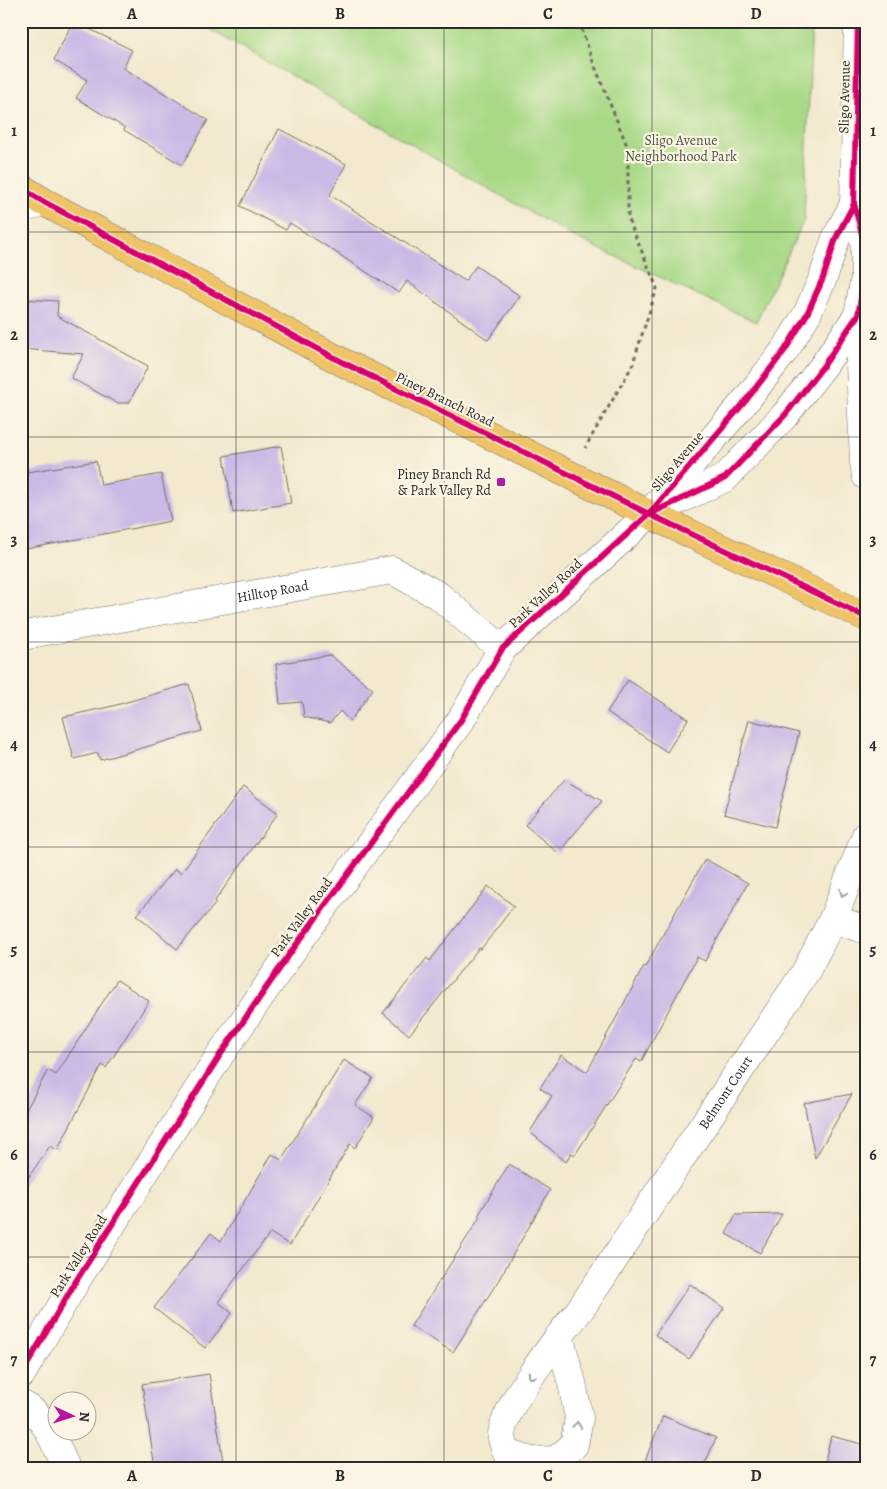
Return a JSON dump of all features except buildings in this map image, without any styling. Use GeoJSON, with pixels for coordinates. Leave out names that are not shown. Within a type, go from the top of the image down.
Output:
{"type":"FeatureCollection","features":[{"type":"Feature","properties":{"kind":"main road","name":"Piney Branch Road"},"geometry":{"type":"LineString","coordinates":[[21,188],[33,206],[649,514],[866,617]]}},
{"type":"Feature","properties":{"kind":"street","name":"Sligo Avenue"},"geometry":{"type":"LineString","coordinates":[[649,514],[725,478],[785,415],[824,365],[858,315],[865,277],[865,245],[854,204],[858,21]]}},
{"type":"Feature","properties":{"kind":"street","name":"Sligo Avenue"},"geometry":{"type":"LineString","coordinates":[[649,514],[747,399],[784,350],[807,314],[823,278],[836,238],[854,204]]}},
{"type":"Feature","properties":{"kind":"street"},"geometry":{"type":"LineString","coordinates":[[858,315],[866,476]]}},
{"type":"Feature","properties":{"kind":"street","name":"Park Valley Road"},"geometry":{"type":"LineString","coordinates":[[21,1375],[76,1281],[220,1056],[291,952],[461,720],[502,649],[649,514]]}},
{"type":"Feature","properties":{"kind":"street","name":"Hilltop Road"},"geometry":{"type":"LineString","coordinates":[[21,637],[392,570],[440,596],[502,649]]}},
{"type":"Feature","properties":{"kind":"street","name":"Belmont Court"},"geometry":{"type":"LineString","coordinates":[[559,1336],[582,1308],[806,971],[833,919],[866,835]]}},
{"type":"Feature","properties":{"kind":"street"},"geometry":{"type":"LineString","coordinates":[[833,919],[866,930]]}},
{"type":"Feature","properties":{"kind":"street"},"geometry":{"type":"LineString","coordinates":[[21,1404],[36,1413],[44,1422],[66,1468]]}},
{"type":"Feature","properties":{"kind":"path"},"geometry":{"type":"LineString","coordinates":[[572,475],[591,436],[632,366],[657,288],[628,218],[628,148],[592,59],[582,30],[583,21]]}},
{"type":"Feature","properties":{"kind":"green space","name":"Sligo Avenue Neighborhood Park"},"geometry":{"type":"Polygon","coordinates":[[[195,21],[812,21],[804,220],[756,322],[574,237],[195,21]]]}},
{"type":"Feature","properties":{"kind":"cycle path"},"geometry":{"type":"LineString","coordinates":[[654,512],[725,478],[785,415],[824,365],[858,315],[865,277],[865,245],[854,204],[858,21]]}},
{"type":"Feature","properties":{"kind":"cycle path"},"geometry":{"type":"LineString","coordinates":[[21,188],[344,363],[649,514],[866,617]]}},
{"type":"Feature","properties":{"kind":"cycle path"},"geometry":{"type":"LineString","coordinates":[[21,1375],[76,1281],[220,1055],[291,952],[461,720],[502,649],[649,514],[747,399],[785,350],[807,314],[823,278],[836,238],[854,204]]}},
{"type":"Feature","properties":{"kind":"place","name":"Piney Branch Rd & Park Valley Rd"},"geometry":{"type":"Point","coordinates":[501,482]}}]}
